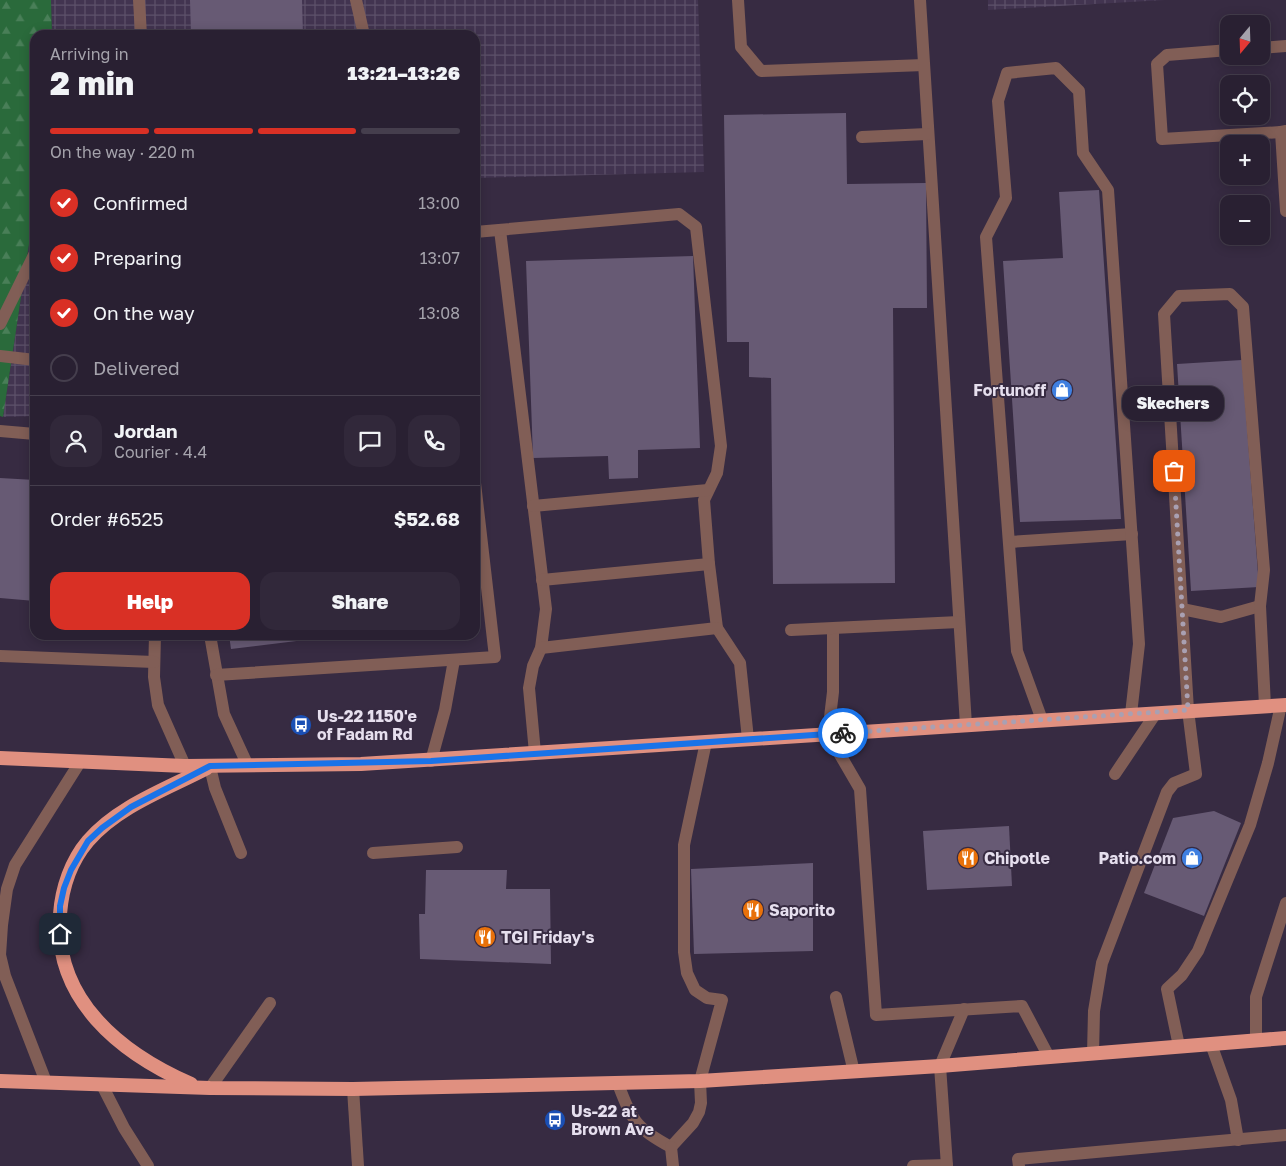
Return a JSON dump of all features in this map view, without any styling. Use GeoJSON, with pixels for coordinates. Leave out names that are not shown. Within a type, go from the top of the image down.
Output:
{"type":"FeatureCollection","features":[{"type":"Feature","properties":{"kind":"highway"},"geometry":{"type":"LineString","coordinates":[[0,758],[185,766],[431,761],[1283,705]]}},
{"type":"Feature","properties":{"kind":"highway"},"geometry":{"type":"LineString","coordinates":[[204,1088],[168,1074],[147,1062],[127,1048],[91,1014],[70,981],[60,945],[59,924],[64,888],[74,863],[88,841],[109,822],[131,807],[210,766]]}},
{"type":"Feature","properties":{"kind":"highway"},"geometry":{"type":"LineString","coordinates":[[0,1081],[204,1088],[353,1090],[618,1084],[854,1072],[1286,1038]]}},
{"type":"Feature","properties":{"kind":"street"},"geometry":{"type":"LineString","coordinates":[[139,0],[141,30]]}},
{"type":"Feature","properties":{"kind":"street"},"geometry":{"type":"LineString","coordinates":[[356,0],[363,30]]}},
{"type":"Feature","properties":{"kind":"street"},"geometry":{"type":"LineString","coordinates":[[738,0],[741,47],[761,71],[924,65]]}},
{"type":"Feature","properties":{"kind":"street"},"geometry":{"type":"LineString","coordinates":[[920,0],[966,725]]}},
{"type":"Feature","properties":{"kind":"street"},"geometry":{"type":"LineString","coordinates":[[1270,47],[1286,46]]}},
{"type":"Feature","properties":{"kind":"street"},"geometry":{"type":"LineString","coordinates":[[1220,51],[1167,55],[1157,64],[1162,139],[1283,131],[1286,211]]}},
{"type":"Feature","properties":{"kind":"street"},"geometry":{"type":"LineString","coordinates":[[1042,720],[1017,650],[986,237],[1006,198],[998,101],[1007,73],[1056,68],[1078,91],[1083,153],[1108,190],[1139,644],[1131,714]]}},
{"type":"Feature","properties":{"kind":"street"},"geometry":{"type":"LineString","coordinates":[[862,137],[927,134]]}},
{"type":"Feature","properties":{"kind":"street"},"geometry":{"type":"LineString","coordinates":[[480,232],[679,214],[696,227],[721,446],[717,473],[704,500],[709,564],[717,628],[740,663],[748,739]]}},
{"type":"Feature","properties":{"kind":"street"},"geometry":{"type":"LineString","coordinates":[[500,230],[546,609],[542,648],[533,666],[529,688],[535,753]]}},
{"type":"Feature","properties":{"kind":"street"},"geometry":{"type":"LineString","coordinates":[[0,324],[30,264]]}},
{"type":"Feature","properties":{"kind":"street"},"geometry":{"type":"LineString","coordinates":[[21,281],[30,282]]}},
{"type":"Feature","properties":{"kind":"street"},"geometry":{"type":"LineString","coordinates":[[1093,1054],[1094,1011],[1102,963],[1167,792],[1174,783],[1196,774],[1188,710],[1164,314],[1178,296],[1230,294],[1243,307],[1264,570],[1260,606],[1265,706]]}},
{"type":"Feature","properties":{"kind":"street"},"geometry":{"type":"LineString","coordinates":[[0,356],[30,359]]}},
{"type":"Feature","properties":{"kind":"street"},"geometry":{"type":"LineString","coordinates":[[0,432],[30,434]]}},
{"type":"Feature","properties":{"kind":"street"},"geometry":{"type":"LineString","coordinates":[[533,506],[708,490]]}},
{"type":"Feature","properties":{"kind":"street"},"geometry":{"type":"LineString","coordinates":[[216,675],[495,657],[480,526]]}},
{"type":"Feature","properties":{"kind":"street"},"geometry":{"type":"LineString","coordinates":[[1009,542],[1132,534]]}},
{"type":"Feature","properties":{"kind":"street"},"geometry":{"type":"LineString","coordinates":[[542,580],[709,564]]}},
{"type":"Feature","properties":{"kind":"street"},"geometry":{"type":"LineString","coordinates":[[1182,609],[1221,617],[1260,606]]}},
{"type":"Feature","properties":{"kind":"street"},"geometry":{"type":"LineString","coordinates":[[791,630],[959,622]]}},
{"type":"Feature","properties":{"kind":"street"},"geometry":{"type":"LineString","coordinates":[[542,648],[717,628]]}},
{"type":"Feature","properties":{"kind":"street"},"geometry":{"type":"LineString","coordinates":[[833,629],[834,692],[828,734],[860,789],[876,1015],[1022,1006],[1049,1057]]}},
{"type":"Feature","properties":{"kind":"street"},"geometry":{"type":"LineString","coordinates":[[156,640],[154,662],[158,705],[185,766]]}},
{"type":"Feature","properties":{"kind":"street"},"geometry":{"type":"LineString","coordinates":[[211,640],[224,714],[248,766]]}},
{"type":"Feature","properties":{"kind":"street"},"geometry":{"type":"LineString","coordinates":[[0,656],[154,662]]}},
{"type":"Feature","properties":{"kind":"street"},"geometry":{"type":"LineString","coordinates":[[431,761],[446,710],[454,660]]}},
{"type":"Feature","properties":{"kind":"street"},"geometry":{"type":"LineString","coordinates":[[1179,1046],[1167,989],[1182,975],[1198,951],[1250,825],[1283,705]]}},
{"type":"Feature","properties":{"kind":"street"},"geometry":{"type":"LineString","coordinates":[[1115,774],[1156,713]]}},
{"type":"Feature","properties":{"kind":"street"},"geometry":{"type":"LineString","coordinates":[[673,1166],[671,1147],[693,1124],[699,1112],[701,1103],[700,1081],[722,1000],[707,998],[695,990],[687,973],[684,952],[684,845],[706,742]]}},
{"type":"Feature","properties":{"kind":"street"},"geometry":{"type":"LineString","coordinates":[[46,1082],[5,991],[0,955],[4,877],[80,762]]}},
{"type":"Feature","properties":{"kind":"street"},"geometry":{"type":"LineString","coordinates":[[210,766],[215,788],[241,853]]}},
{"type":"Feature","properties":{"kind":"street"},"geometry":{"type":"LineString","coordinates":[[373,853],[457,847]]}},
{"type":"Feature","properties":{"kind":"street"},"geometry":{"type":"LineString","coordinates":[[1256,1040],[1256,997],[1286,903]]}},
{"type":"Feature","properties":{"kind":"street"},"geometry":{"type":"LineString","coordinates":[[836,997],[854,1072]]}},
{"type":"Feature","properties":{"kind":"street"},"geometry":{"type":"LineString","coordinates":[[204,1088],[270,1003]]}},
{"type":"Feature","properties":{"kind":"street"},"geometry":{"type":"LineString","coordinates":[[913,1166],[947,1165],[940,1066],[964,1009]]}},
{"type":"Feature","properties":{"kind":"street"},"geometry":{"type":"LineString","coordinates":[[1211,1044],[1231,1100],[1238,1140]]}},
{"type":"Feature","properties":{"kind":"street"},"geometry":{"type":"LineString","coordinates":[[618,1084],[631,1117],[651,1136],[671,1147]]}},
{"type":"Feature","properties":{"kind":"street"},"geometry":{"type":"LineString","coordinates":[[102,1085],[124,1128],[148,1166]]}},
{"type":"Feature","properties":{"kind":"street"},"geometry":{"type":"LineString","coordinates":[[353,1090],[358,1166]]}},
{"type":"Feature","properties":{"kind":"street"},"geometry":{"type":"LineString","coordinates":[[1019,1166],[1018,1159],[1286,1135]]}},
{"type":"Feature","properties":{"kind":"shaded area"},"geometry":{"type":"Polygon","coordinates":[[[51,0],[698,0],[704,172],[480,178],[480,30],[52,30],[51,0]]]}},
{"type":"Feature","properties":{"kind":"shaded area"},"geometry":{"type":"Polygon","coordinates":[[[988,0],[1165,0],[988,10],[988,0]]]}},
{"type":"Feature","properties":{"kind":"shaded area"},"geometry":{"type":"Polygon","coordinates":[[[30,237],[30,416],[3,417],[30,237]]]}},
{"type":"Feature","properties":{"kind":"green space"},"geometry":{"type":"Polygon","coordinates":[[[0,0],[51,0],[52,30],[30,30],[30,237],[3,417],[0,416],[0,0]]]}},
{"type":"Feature","properties":{"kind":"building"},"geometry":{"type":"Polygon","coordinates":[[[190,0],[302,0],[303,30],[191,30],[190,0]]]}},
{"type":"Feature","properties":{"kind":"building"},"geometry":{"type":"Polygon","coordinates":[[[846,113],[847,184],[926,183],[927,308],[893,308],[895,583],[773,584],[771,378],[749,377],[749,342],[727,342],[724,115],[846,113]]]}},
{"type":"Feature","properties":{"kind":"building","name":"Fortunoff"},"geometry":{"type":"Polygon","coordinates":[[[1099,190],[1121,519],[1020,522],[1003,261],[1063,258],[1059,192],[1099,190]]]}},
{"type":"Feature","properties":{"kind":"building"},"geometry":{"type":"Polygon","coordinates":[[[693,256],[700,448],[638,450],[638,478],[609,479],[608,456],[533,458],[526,261],[693,256]]]}},
{"type":"Feature","properties":{"kind":"building"},"geometry":{"type":"Polygon","coordinates":[[[1242,360],[1259,587],[1191,591],[1177,364],[1242,360]]]}},
{"type":"Feature","properties":{"kind":"building"},"geometry":{"type":"Polygon","coordinates":[[[0,478],[30,480],[30,601],[0,598],[0,478]]]}},
{"type":"Feature","properties":{"kind":"building"},"geometry":{"type":"Polygon","coordinates":[[[230,640],[304,640],[231,649],[230,640]]]}},
{"type":"Feature","properties":{"kind":"building","name":"Patio.com"},"geometry":{"type":"Polygon","coordinates":[[[1214,811],[1241,823],[1204,916],[1144,893],[1173,818],[1214,811]]]}},
{"type":"Feature","properties":{"kind":"building","name":"Chipotle"},"geometry":{"type":"Polygon","coordinates":[[[1009,826],[1012,886],[927,890],[923,831],[1009,826]]]}},
{"type":"Feature","properties":{"kind":"building","name":"Saporito"},"geometry":{"type":"Polygon","coordinates":[[[813,863],[813,951],[694,954],[691,869],[813,863]]]}},
{"type":"Feature","properties":{"kind":"building","name":"TGI Friday's"},"geometry":{"type":"Polygon","coordinates":[[[426,870],[507,870],[506,889],[550,889],[551,964],[420,959],[419,914],[425,914],[426,870]]]}},
{"type":"Feature","properties":{"kind":"way so far"},"geometry":{"type":"LineString","coordinates":[[843,733],[1188,710],[1174,471]]}},
{"type":"Feature","properties":{"kind":"place","name":"Fortunoff"},"geometry":{"type":"Point","coordinates":[1062,390]}},
{"type":"Feature","properties":{"kind":"place","name":"Skechers"},"geometry":{"type":"Point","coordinates":[1174,471]}},
{"type":"Feature","properties":{"kind":"place","name":"Us-22 1150'e of Fadam Rd"},"geometry":{"type":"Point","coordinates":[301,725]}},
{"type":"Feature","properties":{"kind":"place","name":"Chipotle"},"geometry":{"type":"Point","coordinates":[968,858]}},
{"type":"Feature","properties":{"kind":"place","name":"Patio.com"},"geometry":{"type":"Point","coordinates":[1192,858]}},
{"type":"Feature","properties":{"kind":"place","name":"Saporito"},"geometry":{"type":"Point","coordinates":[753,910]}},
{"type":"Feature","properties":{"kind":"place","name":"TGI Friday's"},"geometry":{"type":"Point","coordinates":[485,937]}},
{"type":"Feature","properties":{"kind":"place","name":"Us-22 at Brown Ave"},"geometry":{"type":"Point","coordinates":[555,1120]}},
{"type":"Feature","properties":{"kind":"route"},"geometry":{"type":"LineString","coordinates":[[60,934],[60,906],[64,888],[78,856],[88,841],[102,828],[131,807],[210,766],[300,766],[431,761],[843,733]]}}]}
